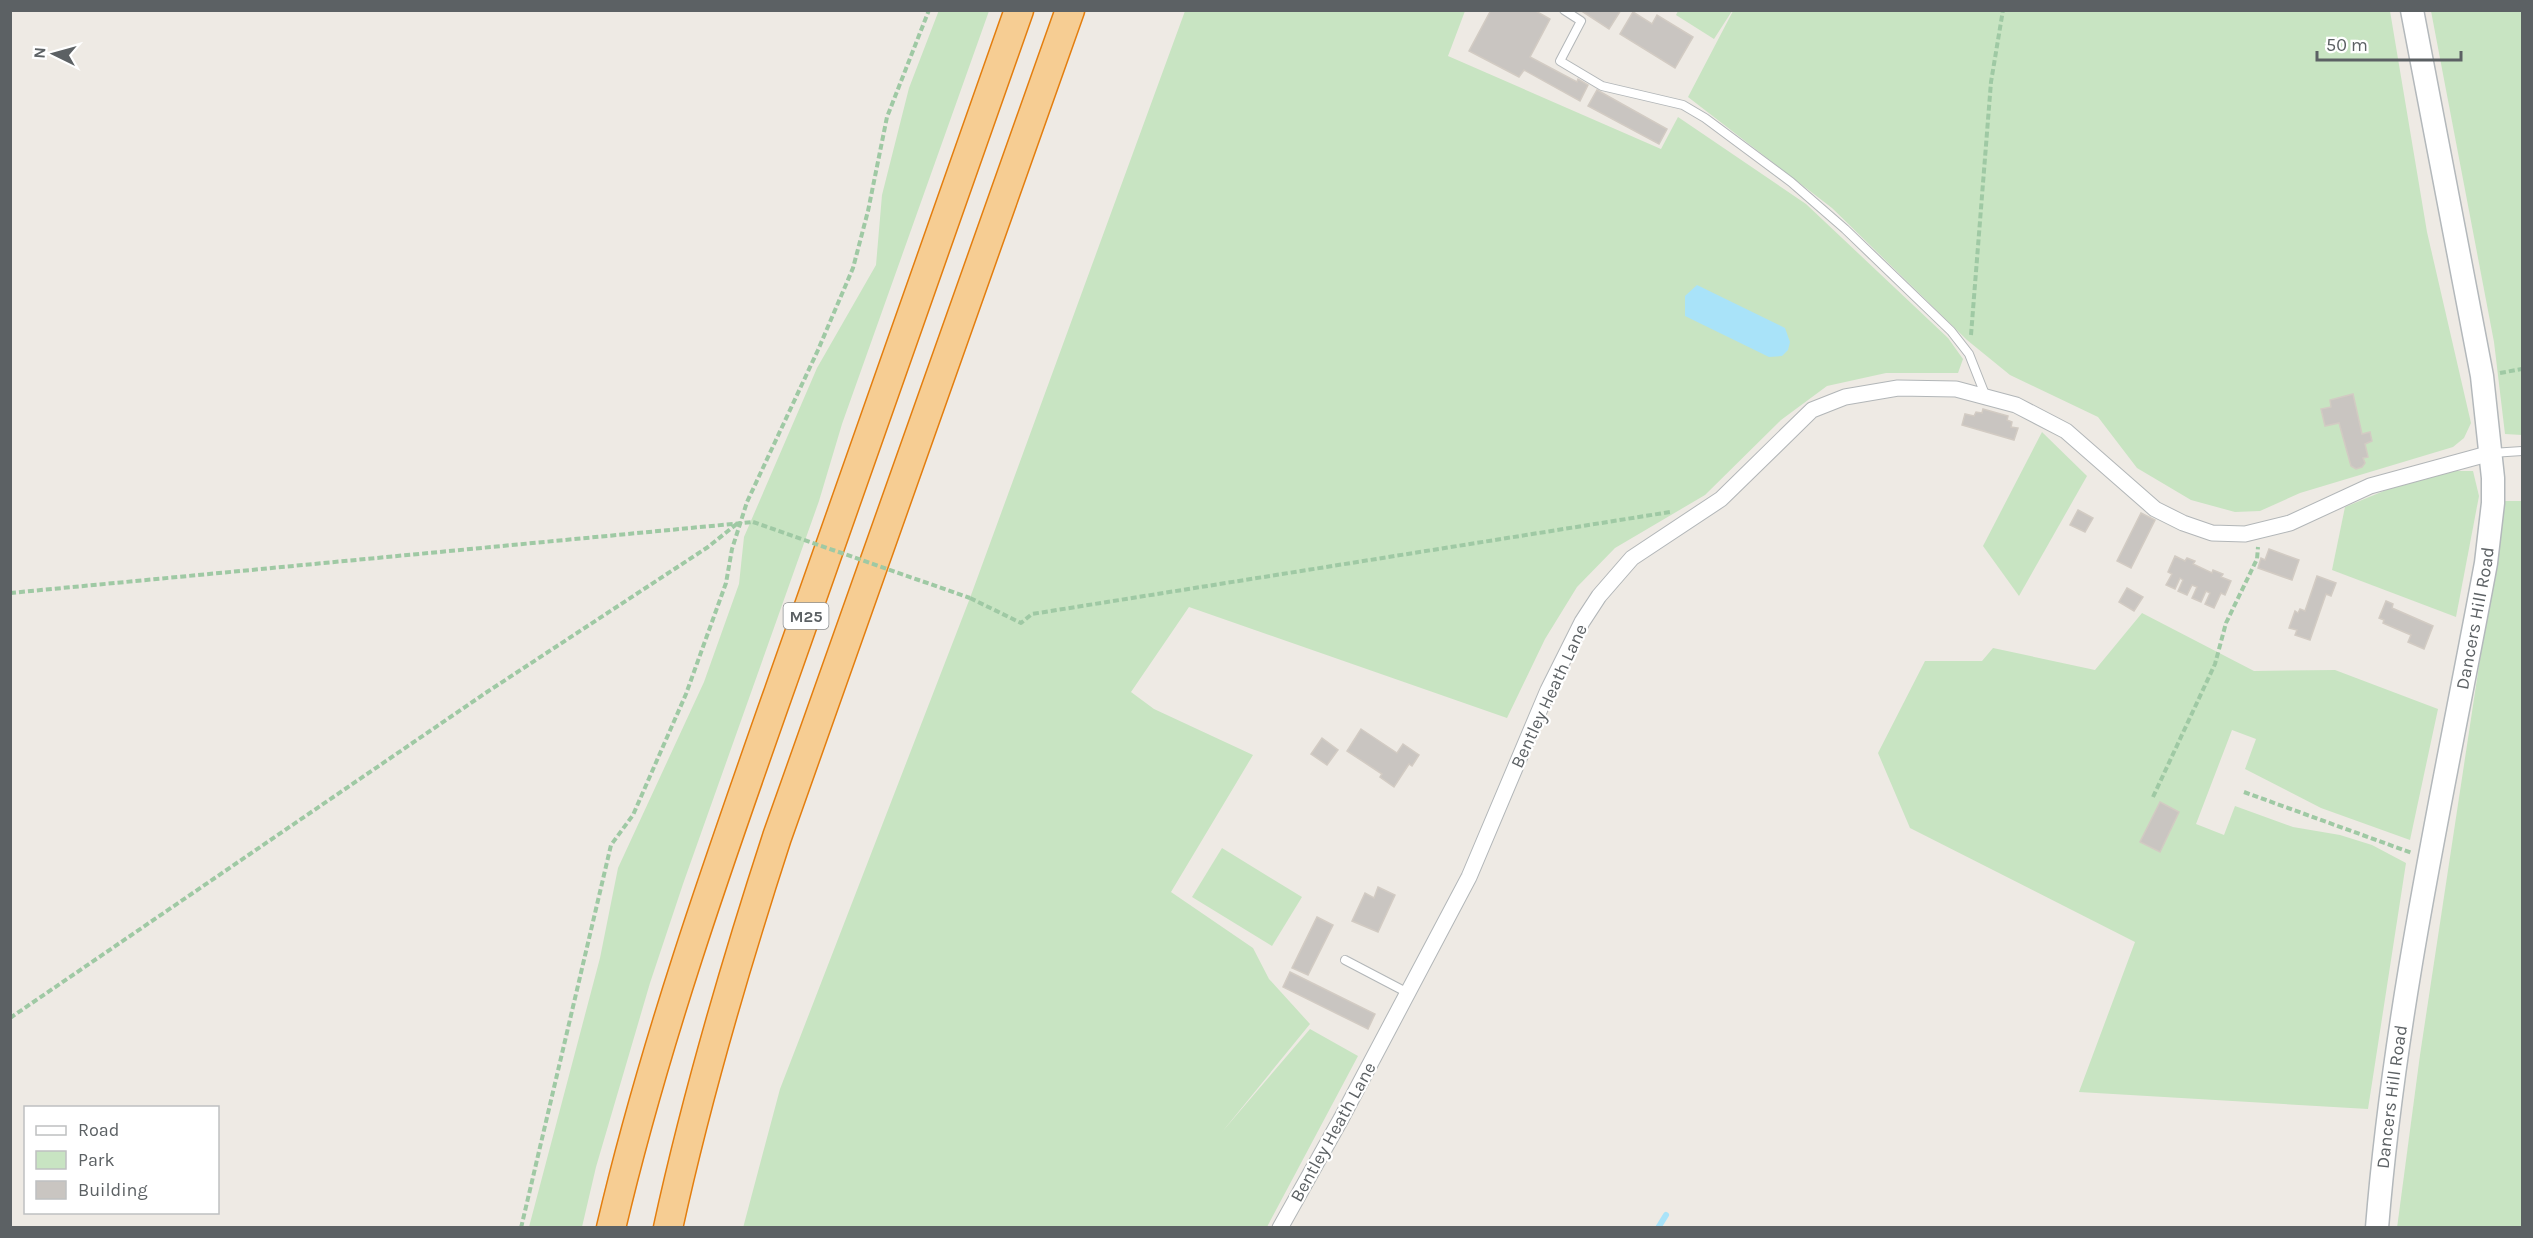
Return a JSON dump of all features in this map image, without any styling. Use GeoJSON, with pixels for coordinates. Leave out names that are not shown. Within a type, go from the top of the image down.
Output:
{"type":"FeatureCollection","features":[{"type":"Feature","properties":{"kind":"highway","name":"M25"},"geometry":{"type":"LineString","coordinates":[[611,1227],[660,1043],[723,849],[1019,10]]}},
{"type":"Feature","properties":{"kind":"highway","name":"M25"},"geometry":{"type":"LineString","coordinates":[[668,1227],[703,1079],[739,954],[777,837],[1070,10]]}},
{"type":"Feature","properties":{"kind":"street","name":"Dancers Hill Road"},"geometry":{"type":"LineString","coordinates":[[2377,1227],[2410,961],[2486,563],[2493,503],[2491,453],[2482,376],[2412,10]]}},
{"type":"Feature","properties":{"kind":"street","name":"Bentley Heath Lane"},"geometry":{"type":"LineString","coordinates":[[1280,1227],[1341,1119],[1469,877],[1548,690],[1582,622],[1599,596],[1632,558],[1720,499],[1812,410],[1845,397],[1898,388],[1956,389],[2016,405],[2066,431],[2155,509],[2183,523],[2212,533],[2245,534],[2290,523],[2370,486],[2491,453]]}},
{"type":"Feature","properties":{"kind":"lane"},"geometry":{"type":"LineString","coordinates":[[1564,10],[1581,21],[1560,61],[1602,86],[1683,105],[1705,118],[1791,182],[1845,229],[1951,331],[1969,354],[1986,397]]}},
{"type":"Feature","properties":{"kind":"lane"},"geometry":{"type":"LineString","coordinates":[[2491,453],[2523,451]]}},
{"type":"Feature","properties":{"kind":"lane"},"geometry":{"type":"LineString","coordinates":[[1345,960],[1408,993]]}},
{"type":"Feature","properties":{"kind":"path"},"geometry":{"type":"LineString","coordinates":[[521,1227],[611,845],[633,815],[686,694],[726,583],[738,523],[818,351],[853,268],[868,212],[887,117],[929,10]]}},
{"type":"Feature","properties":{"kind":"path"},"geometry":{"type":"LineString","coordinates":[[1969,354],[1991,82],[2003,10]]}},
{"type":"Feature","properties":{"kind":"path"},"geometry":{"type":"LineString","coordinates":[[10,593],[753,522],[970,598],[1021,623],[1032,614],[1671,512],[1686,523]]}},
{"type":"Feature","properties":{"kind":"path"},"geometry":{"type":"LineString","coordinates":[[10,1018],[487,692],[708,547],[738,523]]}},
{"type":"Feature","properties":{"kind":"path"},"geometry":{"type":"LineString","coordinates":[[2153,797],[2215,664],[2226,623],[2257,559],[2261,530]]}},
{"type":"Feature","properties":{"kind":"path"},"geometry":{"type":"LineString","coordinates":[[2244,792],[2430,860]]}},
{"type":"Feature","properties":{"kind":"green space"},"geometry":{"type":"Polygon","coordinates":[[[939,10],[989,11],[842,424],[819,501],[683,884],[650,983],[596,1167],[582,1227],[529,1227],[600,958],[618,868],[704,682],[739,584],[744,537],[817,368],[876,265],[882,195],[909,88],[939,10]]]}},
{"type":"Feature","properties":{"kind":"green space"},"geometry":{"type":"Polygon","coordinates":[[[1678,10],[1732,11],[1714,39],[1676,15],[1678,10]]]}},
{"type":"Feature","properties":{"kind":"green space"},"geometry":{"type":"Polygon","coordinates":[[[1185,11],[1465,11],[1448,56],[1661,149],[1678,117],[1806,204],[1948,338],[1963,359],[1958,373],[1886,373],[1827,386],[1781,420],[1705,495],[1615,548],[1577,587],[1545,639],[1507,718],[1189,607],[1131,692],[1154,709],[1253,755],[1171,892],[1253,948],[1269,979],[1310,1024],[1222,1132],[1310,1029],[1358,1056],[1267,1227],[743,1228],[780,1089],[970,598],[1185,11]]]}},
{"type":"Feature","properties":{"kind":"green space"},"geometry":{"type":"Polygon","coordinates":[[[1733,11],[2390,11],[2427,232],[2471,423],[2464,438],[2453,447],[2300,493],[2260,511],[2235,512],[2191,500],[2137,468],[2098,417],[2010,375],[1967,340],[1832,208],[1688,97],[1733,11]]]}},
{"type":"Feature","properties":{"kind":"green space"},"geometry":{"type":"Polygon","coordinates":[[[2431,11],[2522,11],[2522,435],[2505,434],[2494,342],[2431,11]]]}},
{"type":"Feature","properties":{"kind":"green space"},"geometry":{"type":"Polygon","coordinates":[[[2042,432],[2087,476],[2019,596],[1983,546],[2042,432]]]}},
{"type":"Feature","properties":{"kind":"green space"},"geometry":{"type":"Polygon","coordinates":[[[2452,471],[2473,471],[2479,496],[2456,617],[2332,570],[2345,507],[2391,488],[2452,471]]]}},
{"type":"Feature","properties":{"kind":"green space"},"geometry":{"type":"Polygon","coordinates":[[[2504,501],[2522,501],[2522,1227],[2397,1228],[2420,1055],[2504,501]]]}},
{"type":"Feature","properties":{"kind":"green space"},"geometry":{"type":"Polygon","coordinates":[[[2142,613],[2254,671],[2335,670],[2438,709],[2410,840],[2321,808],[2245,769],[2256,739],[2232,730],[2196,824],[2224,835],[2235,806],[2293,827],[2340,835],[2372,845],[2406,863],[2368,1109],[2079,1092],[2135,942],[1910,828],[1878,753],[1925,661],[1982,661],[1993,648],[2095,670],[2142,613]]]}},
{"type":"Feature","properties":{"kind":"green space"},"geometry":{"type":"Polygon","coordinates":[[[1222,848],[1302,897],[1272,946],[1192,897],[1222,848]]]}},
{"type":"Feature","properties":{"kind":"water"},"geometry":{"type":"Polygon","coordinates":[[[1697,285],[1785,328],[1790,342],[1788,350],[1782,356],[1769,357],[1685,316],[1685,296],[1697,285]]]}},
{"type":"Feature","properties":{"kind":"building"},"geometry":{"type":"Polygon","coordinates":[[[1491,10],[1534,10],[1550,19],[1530,57],[1577,82],[1578,79],[1588,85],[1580,101],[1524,70],[1519,77],[1469,51],[1491,10]]]}},
{"type":"Feature","properties":{"kind":"building"},"geometry":{"type":"Polygon","coordinates":[[[1580,10],[1621,10],[1609,29],[1580,10]]]}},
{"type":"Feature","properties":{"kind":"building"},"geometry":{"type":"Polygon","coordinates":[[[1633,12],[1652,24],[1657,15],[1693,37],[1675,68],[1620,34],[1633,12]]]}},
{"type":"Feature","properties":{"kind":"building"},"geometry":{"type":"Polygon","coordinates":[[[1597,90],[1667,129],[1659,144],[1588,106],[1597,90]]]}},
{"type":"Feature","properties":{"kind":"building"},"geometry":{"type":"Polygon","coordinates":[[[2353,394],[2362,434],[2370,432],[2372,441],[2365,444],[2368,457],[2363,458],[2365,463],[2356,469],[2351,466],[2339,423],[2325,426],[2321,409],[2331,407],[2330,400],[2353,394]]]}},
{"type":"Feature","properties":{"kind":"building"},"geometry":{"type":"Polygon","coordinates":[[[1983,409],[2008,416],[2007,420],[2012,422],[2011,427],[2018,428],[2014,440],[1962,425],[1965,414],[1974,416],[1976,412],[1982,413],[1983,409]]]}},
{"type":"Feature","properties":{"kind":"building"},"geometry":{"type":"Polygon","coordinates":[[[2078,510],[2093,518],[2085,532],[2070,525],[2078,510]]]}},
{"type":"Feature","properties":{"kind":"building"},"geometry":{"type":"Polygon","coordinates":[[[2141,513],[2155,520],[2131,568],[2117,561],[2141,513]]]}},
{"type":"Feature","properties":{"kind":"building"},"geometry":{"type":"Polygon","coordinates":[[[2269,549],[2299,560],[2292,580],[2258,568],[2261,558],[2265,560],[2269,549]]]}},
{"type":"Feature","properties":{"kind":"building"},"geometry":{"type":"Polygon","coordinates":[[[2175,556],[2185,561],[2187,558],[2195,561],[2193,564],[2212,573],[2213,570],[2223,574],[2221,577],[2231,581],[2225,595],[2221,593],[2214,608],[2205,604],[2210,593],[2206,591],[2201,602],[2192,598],[2197,587],[2192,585],[2187,595],[2178,591],[2183,580],[2180,578],[2175,589],[2166,585],[2172,574],[2168,572],[2175,556]]]}},
{"type":"Feature","properties":{"kind":"building"},"geometry":{"type":"Polygon","coordinates":[[[2317,576],[2336,583],[2331,596],[2326,594],[2310,640],[2295,635],[2297,630],[2289,628],[2295,611],[2298,613],[2300,609],[2305,611],[2317,576]]]}},
{"type":"Feature","properties":{"kind":"building"},"geometry":{"type":"Polygon","coordinates":[[[2127,588],[2143,597],[2134,611],[2119,602],[2127,588]]]}},
{"type":"Feature","properties":{"kind":"building"},"geometry":{"type":"Polygon","coordinates":[[[2386,601],[2393,604],[2392,608],[2433,626],[2424,649],[2408,642],[2411,635],[2383,623],[2384,620],[2379,618],[2386,601]]]}},
{"type":"Feature","properties":{"kind":"building"},"geometry":{"type":"Polygon","coordinates":[[[1361,729],[1397,753],[1403,744],[1419,755],[1412,766],[1409,764],[1394,787],[1380,777],[1382,774],[1347,751],[1361,729]]]}},
{"type":"Feature","properties":{"kind":"building"},"geometry":{"type":"Polygon","coordinates":[[[1322,738],[1338,750],[1327,765],[1311,754],[1322,738]]]}},
{"type":"Feature","properties":{"kind":"building"},"geometry":{"type":"Polygon","coordinates":[[[2160,802],[2179,812],[2160,852],[2140,842],[2160,802]]]}},
{"type":"Feature","properties":{"kind":"building"},"geometry":{"type":"Polygon","coordinates":[[[1378,887],[1395,895],[1378,932],[1352,921],[1365,893],[1374,898],[1378,887]]]}},
{"type":"Feature","properties":{"kind":"building"},"geometry":{"type":"Polygon","coordinates":[[[1317,917],[1333,925],[1308,975],[1292,968],[1317,917]]]}},
{"type":"Feature","properties":{"kind":"building"},"geometry":{"type":"Polygon","coordinates":[[[1290,972],[1375,1014],[1368,1029],[1283,987],[1290,972]]]}},
{"type":"Feature","properties":{"kind":"waterway"},"geometry":{"type":"LineString","coordinates":[[1658,1228],[1666,1215]]}}]}
